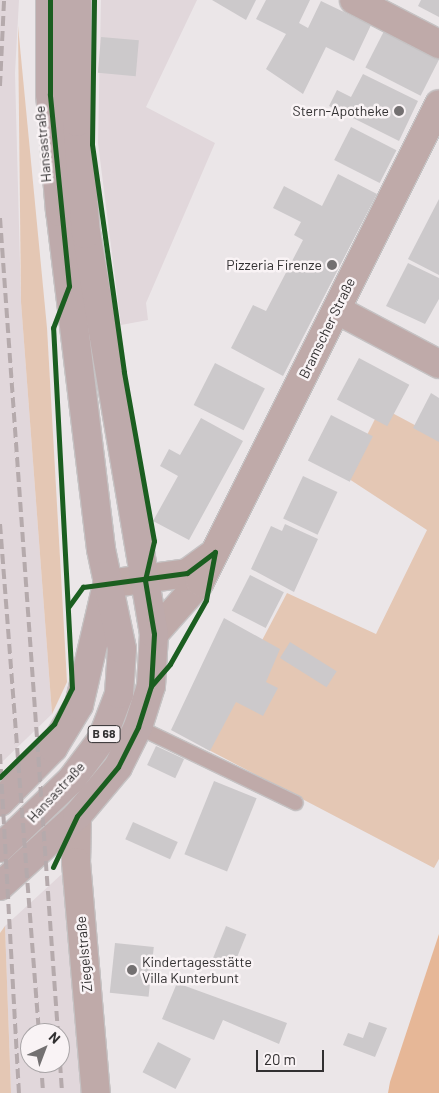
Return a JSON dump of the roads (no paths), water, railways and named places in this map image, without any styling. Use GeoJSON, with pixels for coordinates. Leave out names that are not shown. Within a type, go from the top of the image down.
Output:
{"type":"FeatureCollection","features":[{"type":"Feature","properties":{"kind":"main road","name":"Hansastraße"},"geometry":{"type":"LineString","coordinates":[[0,848],[72,779],[102,739],[119,694],[122,649],[107,584],[60,212],[50,94],[50,0]]}},
{"type":"Feature","properties":{"kind":"main road","name":"Hansastraße"},"geometry":{"type":"LineString","coordinates":[[0,886],[77,816],[118,767],[138,726],[151,686],[154,634],[86,234],[77,122],[77,0]]}},
{"type":"Feature","properties":{"kind":"main road","name":"Hansastraße"},"geometry":{"type":"LineString","coordinates":[[0,802],[54,748],[79,705],[107,584]]}},
{"type":"Feature","properties":{"kind":"street"},"geometry":{"type":"LineString","coordinates":[[354,0],[439,44]]}},
{"type":"Feature","properties":{"kind":"street","name":"Bramscher Straße"},"geometry":{"type":"LineString","coordinates":[[154,634],[192,593],[215,552],[439,104]]}},
{"type":"Feature","properties":{"kind":"street"},"geometry":{"type":"LineString","coordinates":[[336,310],[439,364]]}},
{"type":"Feature","properties":{"kind":"street","name":"Bramscher Straße"},"geometry":{"type":"LineString","coordinates":[[107,584],[187,573],[215,552]]}},
{"type":"Feature","properties":{"kind":"street","name":"Ziegelstraße"},"geometry":{"type":"LineString","coordinates":[[77,816],[75,854],[96,1093]]}},
{"type":"Feature","properties":{"kind":"street"},"geometry":{"type":"LineString","coordinates":[[93,1066],[110,1093]]}},
{"type":"Feature","properties":{"kind":"lane"},"geometry":{"type":"LineString","coordinates":[[138,726],[296,803]]}},
{"type":"Feature","properties":{"kind":"railway"},"geometry":{"type":"LineString","coordinates":[[0,86],[4,0]]}},
{"type":"Feature","properties":{"kind":"railway"},"geometry":{"type":"LineString","coordinates":[[0,218],[57,1023]]}},
{"type":"Feature","properties":{"kind":"railway"},"geometry":{"type":"LineString","coordinates":[[0,524],[38,1023]]}},
{"type":"Feature","properties":{"kind":"railway"},"geometry":{"type":"LineString","coordinates":[[0,754],[19,1093]]}},
{"type":"Feature","properties":{"kind":"railway"},"geometry":{"type":"LineString","coordinates":[[42,1073],[43,1093]]}},
{"type":"Feature","properties":{"kind":"railway"},"geometry":{"type":"LineString","coordinates":[[61,1073],[62,1093]]}},
{"type":"Feature","properties":{"kind":"place","name":"Stern-Apotheke"},"geometry":{"type":"Point","coordinates":[399,111]}},
{"type":"Feature","properties":{"kind":"place","name":"Pizzeria Firenze"},"geometry":{"type":"Point","coordinates":[332,265]}},
{"type":"Feature","properties":{"kind":"place","name":"Kindertagesstätte Villa Kunterbunt"},"geometry":{"type":"Point","coordinates":[132,970]}}]}
